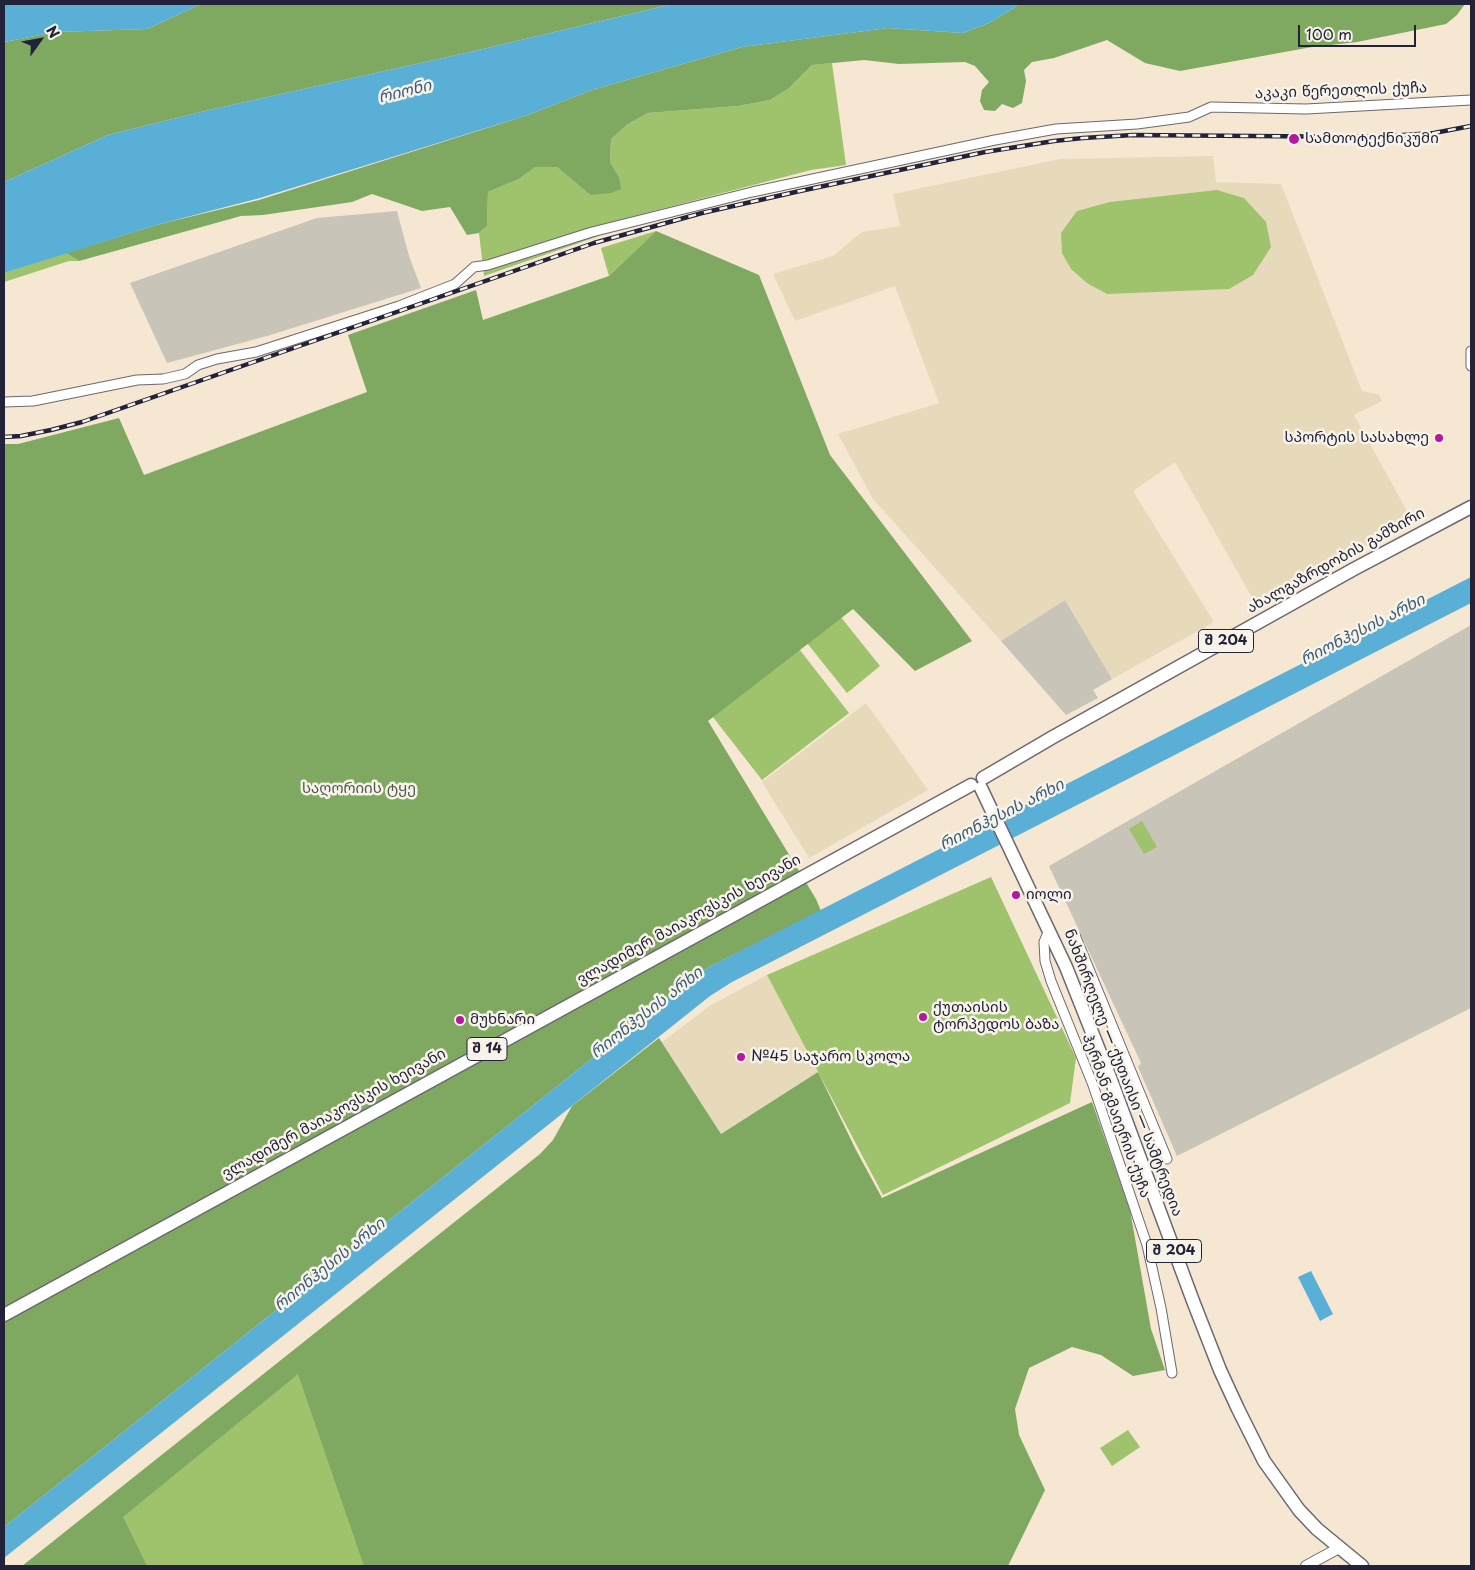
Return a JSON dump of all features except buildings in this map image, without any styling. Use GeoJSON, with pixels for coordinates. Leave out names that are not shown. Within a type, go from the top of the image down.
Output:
{"type":"FeatureCollection","features":[{"type":"Feature","properties":{"kind":"main road","name":"ახალგაზრდობის გამზირი"},"geometry":{"type":"LineString","coordinates":[[978,784],[1053,737],[1354,569],[1471,507]]}},
{"type":"Feature","properties":{"kind":"main road","name":"ნახშირღელე — ქუთაისი — სამტრედია"},"geometry":{"type":"LineString","coordinates":[[978,784],[1066,967],[1108,1072],[1193,1301],[1234,1401],[1264,1461],[1299,1510],[1339,1548],[1362,1566]]}},
{"type":"Feature","properties":{"kind":"main road","name":"ვლადიმერ მაიაკოვსკის ხეივანი"},"geometry":{"type":"LineString","coordinates":[[4,1315],[734,913],[978,784]]}},
{"type":"Feature","properties":{"kind":"street","name":"აკაკი წერეთლის ქუჩა"},"geometry":{"type":"LineString","coordinates":[[4,402],[32,401],[137,380],[162,379],[185,374],[198,365],[216,359],[256,352],[399,306],[455,284],[474,267],[488,265],[592,232],[752,192],[1056,129],[1146,123],[1189,117],[1211,107],[1306,109],[1471,100]]}},
{"type":"Feature","properties":{"kind":"street"},"geometry":{"type":"LineString","coordinates":[[1471,351],[1471,366]]}},
{"type":"Feature","properties":{"kind":"street","name":"ჰერმან გმაიერის ქუჩა"},"geometry":{"type":"LineString","coordinates":[[1049,930],[1044,942],[1045,961],[1051,981],[1093,1085],[1147,1245],[1161,1308],[1172,1373]]}},
{"type":"Feature","properties":{"kind":"street"},"geometry":{"type":"LineString","coordinates":[[1075,935],[1167,1159]]}},
{"type":"Feature","properties":{"kind":"street"},"geometry":{"type":"LineString","coordinates":[[1306,1566],[1339,1548]]}},
{"type":"Feature","properties":{"kind":"shaded area"},"geometry":{"type":"Polygon","coordinates":[[[1213,156],[1216,182],[1281,184],[1362,391],[1379,395],[1382,401],[1354,415],[1412,520],[1257,606],[1175,462],[1133,491],[1214,622],[1112,679],[1065,600],[1001,641],[873,499],[838,434],[939,403],[895,286],[795,321],[773,274],[833,256],[862,232],[900,226],[893,194],[1060,159],[1213,156]]]}},
{"type":"Feature","properties":{"kind":"shaded area"},"geometry":{"type":"Polygon","coordinates":[[[397,211],[409,256],[421,288],[267,336],[167,363],[130,283],[317,218],[397,211]]]}},
{"type":"Feature","properties":{"kind":"shaded area"},"geometry":{"type":"Polygon","coordinates":[[[1065,600],[1112,679],[1093,690],[1098,698],[1066,715],[1001,641],[1065,600]]]}},
{"type":"Feature","properties":{"kind":"shaded area"},"geometry":{"type":"Polygon","coordinates":[[[1471,625],[1471,1008],[1177,1156],[1138,1067],[1141,1063],[1049,866],[1471,625]]]}},
{"type":"Feature","properties":{"kind":"shaded area"},"geometry":{"type":"Polygon","coordinates":[[[866,703],[928,790],[809,858],[762,782],[866,703]]]}},
{"type":"Feature","properties":{"kind":"shaded area","name":"№45 საჯარო სკოლა"},"geometry":{"type":"Polygon","coordinates":[[[767,975],[818,1072],[721,1134],[662,1042],[711,1005],[767,975]]]}},
{"type":"Feature","properties":{"kind":"green space"},"geometry":{"type":"Polygon","coordinates":[[[201,4],[673,4],[470,52],[209,110],[108,135],[4,182],[4,42],[56,32],[147,29],[201,4]]]}},
{"type":"Feature","properties":{"kind":"green space"},"geometry":{"type":"Polygon","coordinates":[[[1018,4],[1465,4],[1457,15],[1446,24],[1357,42],[1312,47],[1180,71],[1145,63],[1107,40],[1054,58],[1032,62],[1024,70],[1026,81],[1022,103],[1013,108],[1002,104],[995,111],[984,110],[980,101],[982,90],[989,82],[975,66],[965,62],[899,64],[864,60],[812,65],[788,89],[770,100],[738,106],[648,113],[628,124],[611,139],[610,162],[619,177],[621,189],[611,193],[590,195],[557,167],[535,167],[519,179],[488,192],[487,226],[479,233],[467,235],[450,207],[422,211],[372,194],[352,202],[263,215],[241,216],[79,261],[66,253],[160,224],[259,200],[525,116],[595,89],[742,47],[888,28],[963,33],[989,23],[1018,4]]]}},
{"type":"Feature","properties":{"kind":"green space"},"geometry":{"type":"Polygon","coordinates":[[[832,63],[846,165],[811,170],[600,225],[599,236],[484,276],[479,233],[487,226],[488,192],[519,179],[536,166],[557,167],[590,195],[619,177],[610,162],[611,139],[628,124],[648,113],[738,106],[770,100],[788,89],[812,65],[832,63]]]}},
{"type":"Feature","properties":{"kind":"green space"},"geometry":{"type":"Polygon","coordinates":[[[1217,190],[1244,198],[1266,222],[1271,247],[1253,275],[1229,289],[1107,294],[1087,283],[1071,269],[1062,253],[1061,233],[1077,211],[1110,202],[1217,190]]]}},
{"type":"Feature","properties":{"kind":"green space"},"geometry":{"type":"Polygon","coordinates":[[[656,231],[609,276],[601,248],[656,231]]]}},
{"type":"Feature","properties":{"kind":"green space","name":"საღორიის ტყე"},"geometry":{"type":"Polygon","coordinates":[[[656,231],[759,275],[830,455],[972,641],[915,671],[853,609],[708,721],[816,899],[821,911],[711,966],[693,978],[4,1527],[4,444],[18,444],[119,418],[144,475],[367,392],[348,335],[476,290],[483,320],[609,276],[656,231]]]}},
{"type":"Feature","properties":{"kind":"green space"},"geometry":{"type":"Polygon","coordinates":[[[66,253],[79,261],[69,261],[4,282],[4,273],[66,253]]]}},
{"type":"Feature","properties":{"kind":"green space"},"geometry":{"type":"Polygon","coordinates":[[[840,616],[880,666],[847,693],[807,643],[840,616]]]}},
{"type":"Feature","properties":{"kind":"green space"},"geometry":{"type":"Polygon","coordinates":[[[796,645],[849,713],[762,780],[709,712],[796,645]]]}},
{"type":"Feature","properties":{"kind":"green space"},"geometry":{"type":"Polygon","coordinates":[[[1142,821],[1157,847],[1144,854],[1129,829],[1142,821]]]}},
{"type":"Feature","properties":{"kind":"green space","name":"ქუთაისის ტორპედოს ბაზა"},"geometry":{"type":"Polygon","coordinates":[[[991,877],[1076,1058],[1070,1103],[883,1195],[767,975],[991,877]]]}},
{"type":"Feature","properties":{"kind":"green space"},"geometry":{"type":"Polygon","coordinates":[[[659,1038],[721,1134],[818,1072],[882,1198],[1092,1102],[1130,1210],[1151,1329],[1165,1370],[1133,1376],[1101,1355],[1072,1347],[1029,1368],[1015,1409],[1019,1435],[1045,1490],[1008,1566],[364,1566],[298,1374],[123,1517],[147,1566],[22,1566],[540,1154],[553,1140],[572,1106],[659,1038]]]}},
{"type":"Feature","properties":{"kind":"green space"},"geometry":{"type":"Polygon","coordinates":[[[299,1356],[375,1566],[130,1566],[104,1512],[299,1356]]]}},
{"type":"Feature","properties":{"kind":"green space"},"geometry":{"type":"Polygon","coordinates":[[[1128,1430],[1140,1447],[1112,1466],[1100,1448],[1128,1430]]]}},
{"type":"Feature","properties":{"kind":"water"},"geometry":{"type":"Polygon","coordinates":[[[4,4],[201,4],[147,29],[56,32],[4,42],[4,4]]]}},
{"type":"Feature","properties":{"kind":"water","name":"რიონი"},"geometry":{"type":"Polygon","coordinates":[[[673,4],[1018,4],[989,23],[963,33],[888,28],[742,47],[595,89],[525,116],[260,198],[160,224],[4,273],[4,182],[108,135],[209,110],[470,52],[673,4]]]}},
{"type":"Feature","properties":{"kind":"water"},"geometry":{"type":"Polygon","coordinates":[[[1471,577],[1471,603],[732,982],[710,996],[4,1558],[4,1527],[693,978],[711,966],[1471,577]]]}},
{"type":"Feature","properties":{"kind":"water"},"geometry":{"type":"Polygon","coordinates":[[[1311,1271],[1333,1314],[1320,1321],[1298,1277],[1311,1271]]]}},
{"type":"Feature","properties":{"kind":"railway"},"geometry":{"type":"LineString","coordinates":[[4,437],[21,436],[82,422],[594,243],[702,213],[800,191],[985,152],[1083,138],[1133,135],[1373,137],[1434,133],[1471,126]]}},
{"type":"Feature","properties":{"kind":"place","name":"სამთოტექნიკუმი"},"geometry":{"type":"Point","coordinates":[1294,139]}},
{"type":"Feature","properties":{"kind":"place","name":"სპორტის სასახლე"},"geometry":{"type":"Point","coordinates":[1439,438]}},
{"type":"Feature","properties":{"kind":"place","name":"იოლი"},"geometry":{"type":"Point","coordinates":[1016,895]}},
{"type":"Feature","properties":{"kind":"place","name":"ქუთაისის ტორპედოს ბაზა"},"geometry":{"type":"Point","coordinates":[923,1017]}},
{"type":"Feature","properties":{"kind":"place","name":"მუხნარი"},"geometry":{"type":"Point","coordinates":[460,1020]}},
{"type":"Feature","properties":{"kind":"place","name":"№45 საჯარო სკოლა"},"geometry":{"type":"Point","coordinates":[741,1057]}},
{"type":"Feature","properties":{"kind":"water label","name":"რიონჰესის არხი"},"geometry":{"type":"Point","coordinates":[1363,630]}},
{"type":"Feature","properties":{"kind":"water label","name":"რიონჰესის არხი"},"geometry":{"type":"Point","coordinates":[1002,815]}},
{"type":"Feature","properties":{"kind":"water label","name":"რიონჰესის არხი"},"geometry":{"type":"Point","coordinates":[647,1013]}},
{"type":"Feature","properties":{"kind":"water label","name":"რიონჰესის არხი"},"geometry":{"type":"Point","coordinates":[330,1265]}}]}
